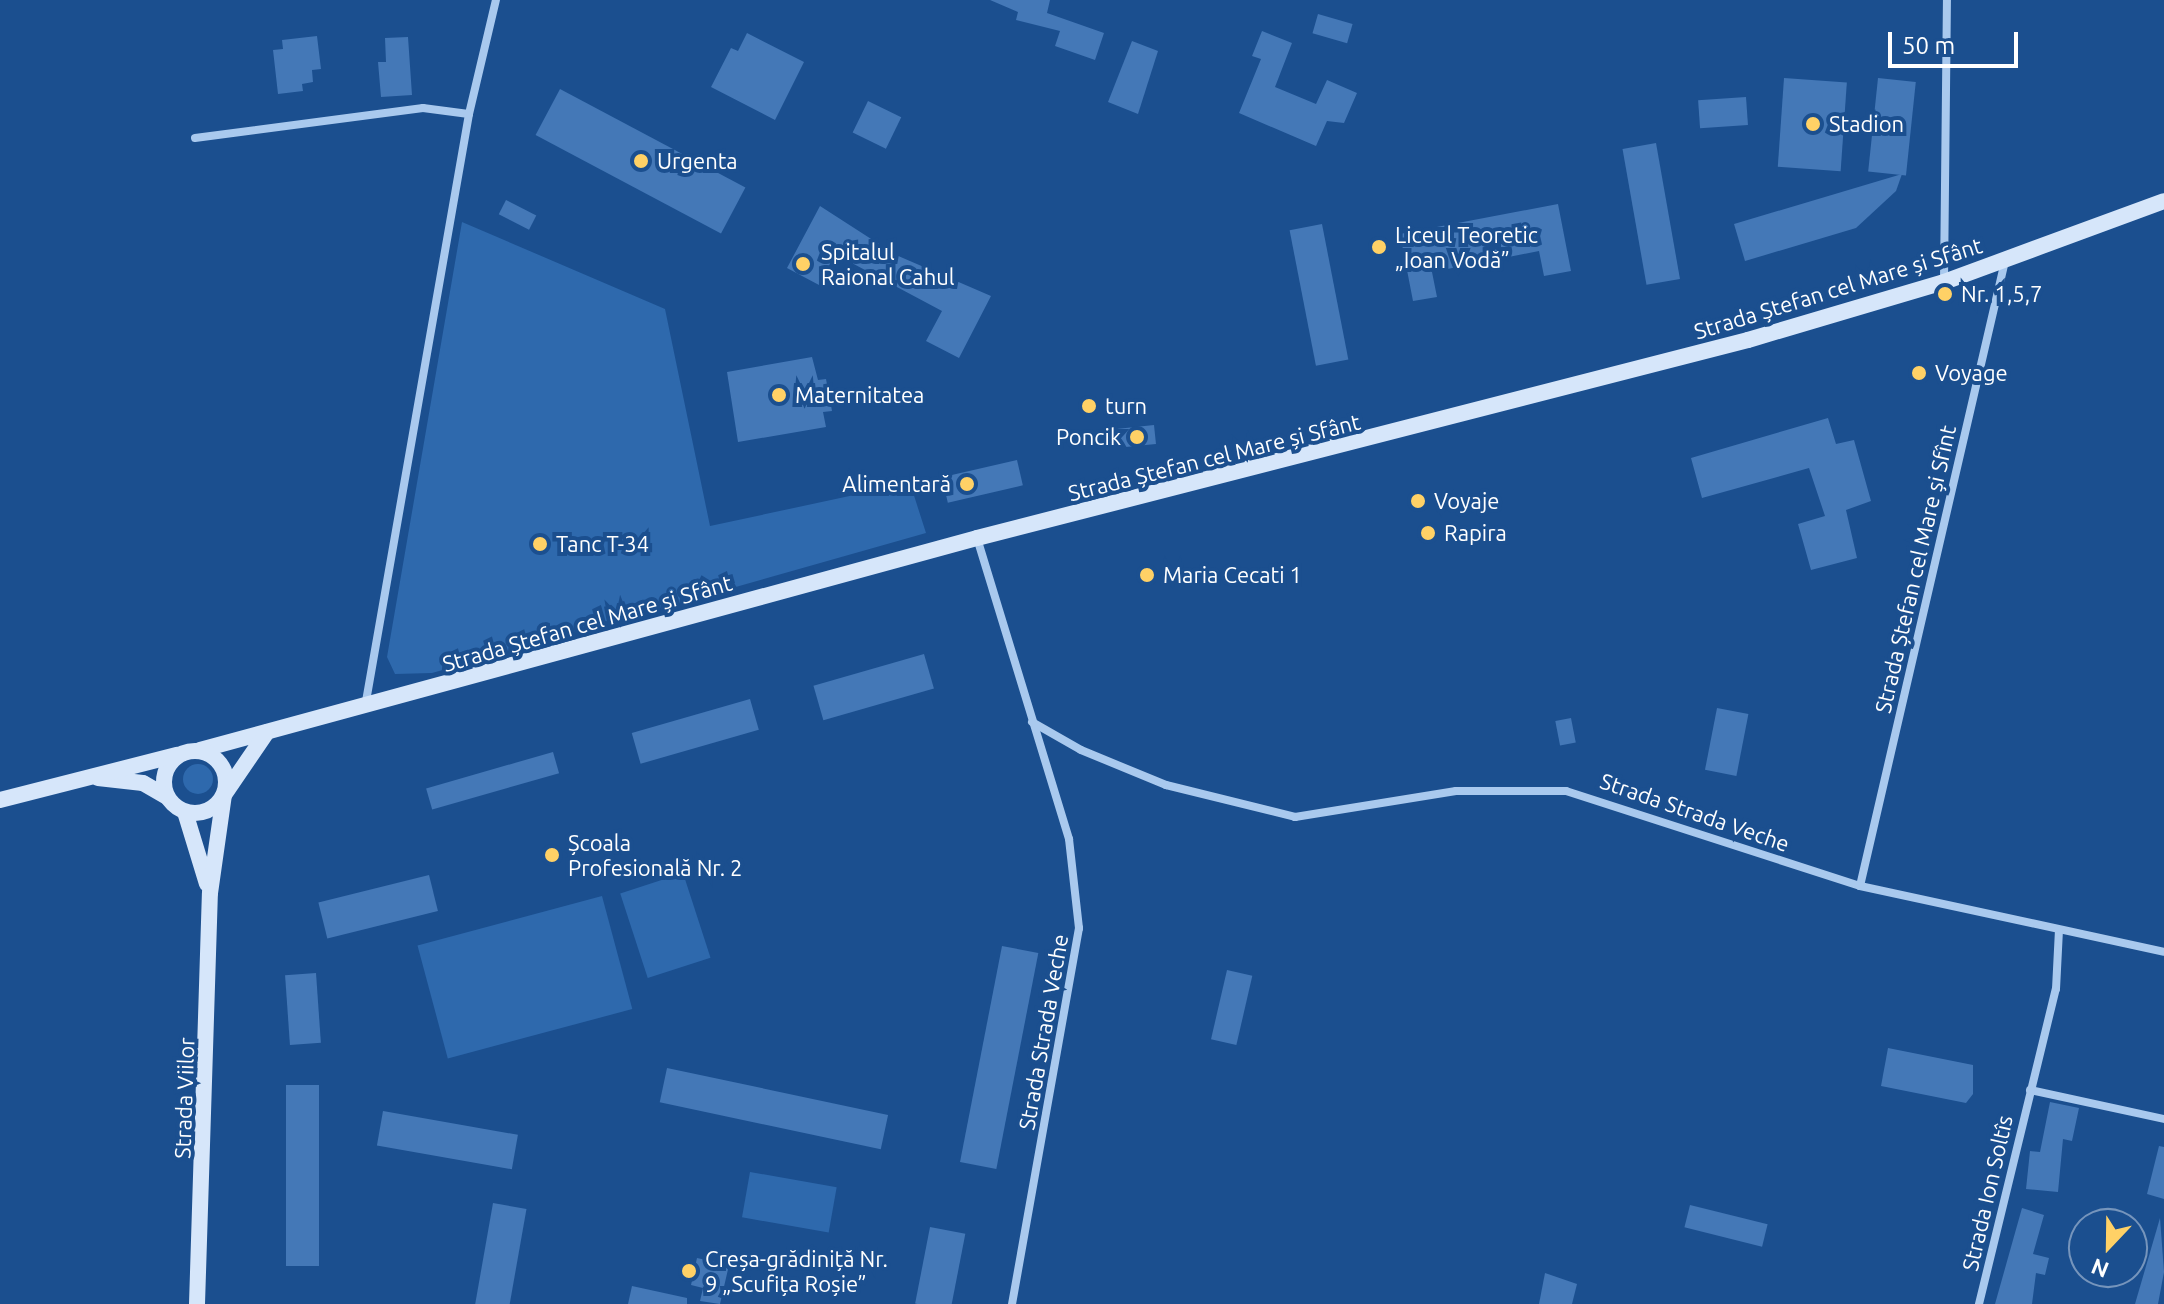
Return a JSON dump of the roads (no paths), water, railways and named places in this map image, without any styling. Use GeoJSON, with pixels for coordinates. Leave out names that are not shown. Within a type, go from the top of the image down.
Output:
{"type":"FeatureCollection","features":[{"type":"Feature","properties":{"kind":"main road","name":"Strada Ștefan cel Mare și Sfânt"},"geometry":{"type":"LineString","coordinates":[[200,750],[365,709],[977,538],[1518,402],[1944,282],[2164,201]]}},
{"type":"Feature","properties":{"kind":"main road"},"geometry":{"type":"LineString","coordinates":[[185,812],[207,811],[224,795],[267,732]]}},
{"type":"Feature","properties":{"kind":"main road"},"geometry":{"type":"LineString","coordinates":[[0,800],[200,750],[220,761],[224,795],[210,893]]}},
{"type":"Feature","properties":{"kind":"main road"},"geometry":{"type":"LineString","coordinates":[[167,797],[164,774],[177,755]]}},
{"type":"Feature","properties":{"kind":"main road"},"geometry":{"type":"LineString","coordinates":[[97,778],[143,783],[185,812],[210,893]]}},
{"type":"Feature","properties":{"kind":"main road","name":"Strada Viilor"},"geometry":{"type":"LineString","coordinates":[[197,1304],[210,893]]}},
{"type":"Feature","properties":{"kind":"street"},"geometry":{"type":"LineString","coordinates":[[365,709],[469,114],[496,0]]}},
{"type":"Feature","properties":{"kind":"street"},"geometry":{"type":"LineString","coordinates":[[1944,282],[1947,0]]}},
{"type":"Feature","properties":{"kind":"street"},"geometry":{"type":"LineString","coordinates":[[195,138],[423,108],[469,114]]}},
{"type":"Feature","properties":{"kind":"street","name":"Strada Ștefan cel Mare și Sfînt"},"geometry":{"type":"LineString","coordinates":[[1860,886],[2005,261]]}},
{"type":"Feature","properties":{"kind":"street","name":"Strada Strada Veche"},"geometry":{"type":"LineString","coordinates":[[977,538],[1069,839],[1079,928],[1012,1304]]}},
{"type":"Feature","properties":{"kind":"street","name":"Strada Strada Veche"},"geometry":{"type":"LineString","coordinates":[[1032,722],[1081,750],[1166,785],[1295,817],[1456,791],[1566,791],[1860,886],[2164,952]]}},
{"type":"Feature","properties":{"kind":"street"},"geometry":{"type":"LineString","coordinates":[[2059,930],[2056,989],[2030,1090],[2164,1119]]}},
{"type":"Feature","properties":{"kind":"street","name":"Strada Ion Soltîs"},"geometry":{"type":"LineString","coordinates":[[1979,1304],[2030,1090]]}},
{"type":"Feature","properties":{"kind":"place","name":"Stadion"},"geometry":{"type":"Point","coordinates":[1813,124]}},
{"type":"Feature","properties":{"kind":"place","name":"Urgenta"},"geometry":{"type":"Point","coordinates":[641,161]}},
{"type":"Feature","properties":{"kind":"place","name":"Liceul Teoretic „Ioan Vodă”"},"geometry":{"type":"Point","coordinates":[1379,247]}},
{"type":"Feature","properties":{"kind":"place","name":"Spitalul Raional Cahul"},"geometry":{"type":"Point","coordinates":[803,264]}},
{"type":"Feature","properties":{"kind":"place","name":"Nr. 1,5,7"},"geometry":{"type":"Point","coordinates":[1945,294]}},
{"type":"Feature","properties":{"kind":"place","name":"Voyage"},"geometry":{"type":"Point","coordinates":[1919,373]}},
{"type":"Feature","properties":{"kind":"place","name":"Maternitatea"},"geometry":{"type":"Point","coordinates":[779,395]}},
{"type":"Feature","properties":{"kind":"place","name":"turn"},"geometry":{"type":"Point","coordinates":[1089,406]}},
{"type":"Feature","properties":{"kind":"place","name":"Poncik"},"geometry":{"type":"Point","coordinates":[1137,437]}},
{"type":"Feature","properties":{"kind":"place","name":"Alimentară"},"geometry":{"type":"Point","coordinates":[967,484]}},
{"type":"Feature","properties":{"kind":"place","name":"Voyaje"},"geometry":{"type":"Point","coordinates":[1418,501]}},
{"type":"Feature","properties":{"kind":"place","name":"Rapira"},"geometry":{"type":"Point","coordinates":[1428,533]}},
{"type":"Feature","properties":{"kind":"place","name":"Tanc T-34"},"geometry":{"type":"Point","coordinates":[540,544]}},
{"type":"Feature","properties":{"kind":"place","name":"Maria Cecati 1"},"geometry":{"type":"Point","coordinates":[1147,575]}},
{"type":"Feature","properties":{"kind":"place","name":"Școala Profesională Nr. 2"},"geometry":{"type":"Point","coordinates":[552,855]}},
{"type":"Feature","properties":{"kind":"place","name":"Creșa-grădiniță Nr. 9 „Scufița Roșie”"},"geometry":{"type":"Point","coordinates":[689,1271]}}]}
